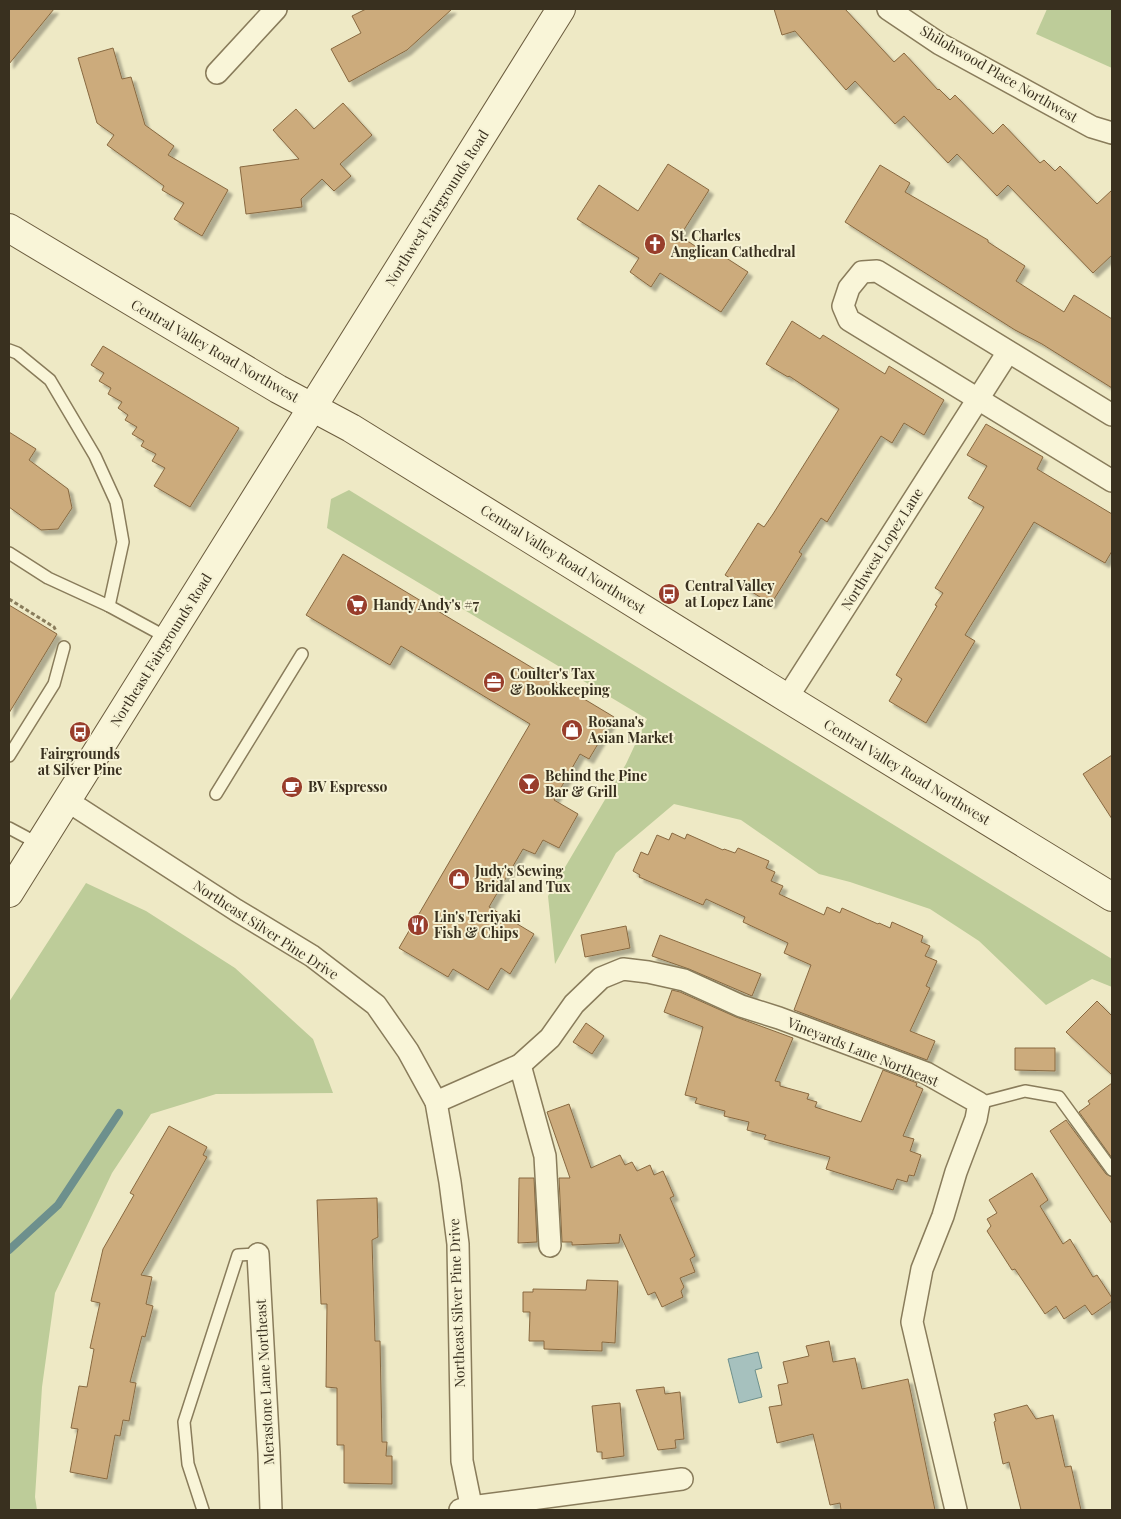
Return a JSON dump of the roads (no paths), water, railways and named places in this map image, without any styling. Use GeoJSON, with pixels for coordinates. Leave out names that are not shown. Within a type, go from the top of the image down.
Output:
{"type":"FeatureCollection","features":[{"type":"Feature","properties":{"kind":"main road","name":"Northwest Fairgrounds Road"},"geometry":{"type":"LineString","coordinates":[[312,407],[561,9]]}},
{"type":"Feature","properties":{"kind":"main road","name":"Central Valley Road Northwest"},"geometry":{"type":"LineString","coordinates":[[9,228],[278,389],[364,436],[1112,897]]}},
{"type":"Feature","properties":{"kind":"main road","name":"Northeast Fairgrounds Road"},"geometry":{"type":"LineString","coordinates":[[9,893],[312,407]]}},
{"type":"Feature","properties":{"kind":"street"},"geometry":{"type":"LineString","coordinates":[[217,73],[276,9]]}},
{"type":"Feature","properties":{"kind":"street","name":"Shilohwood Place Northwest"},"geometry":{"type":"LineString","coordinates":[[888,9],[940,44],[1092,127],[1112,133]]}},
{"type":"Feature","properties":{"kind":"street"},"geometry":{"type":"LineString","coordinates":[[1112,416],[877,271],[862,272],[849,288],[843,306],[848,320],[1112,481]]}},
{"type":"Feature","properties":{"kind":"street","name":"Northwest Lopez Lane"},"geometry":{"type":"LineString","coordinates":[[787,698],[1008,352]]}},
{"type":"Feature","properties":{"kind":"street","name":"Northeast Silver Pine Drive"},"geometry":{"type":"LineString","coordinates":[[66,800],[236,910],[312,956],[376,1005],[408,1051],[436,1102],[450,1182],[458,1244],[462,1461],[467,1509]]}},
{"type":"Feature","properties":{"kind":"street","name":"Vineyards Lane Northeast"},"geometry":{"type":"LineString","coordinates":[[436,1102],[520,1065],[550,1038],[574,1004],[601,978],[622,970],[648,972],[684,980],[740,1006],[779,1018],[926,1073],[979,1103]]}},
{"type":"Feature","properties":{"kind":"street"},"geometry":{"type":"LineString","coordinates":[[520,1065],[545,1156],[550,1246]]}},
{"type":"Feature","properties":{"kind":"street"},"geometry":{"type":"LineString","coordinates":[[956,1510],[912,1322],[922,1269],[943,1216],[956,1172],[976,1119],[979,1103]]}},
{"type":"Feature","properties":{"kind":"street","name":"Merastone Lane Northeast"},"geometry":{"type":"LineString","coordinates":[[258,1254],[270,1453],[271,1510]]}},
{"type":"Feature","properties":{"kind":"street"},"geometry":{"type":"LineString","coordinates":[[467,1509],[682,1480]]}},
{"type":"Feature","properties":{"kind":"lane"},"geometry":{"type":"LineString","coordinates":[[9,350],[17,353],[50,380],[95,456],[116,502],[123,542],[109,606]]}},
{"type":"Feature","properties":{"kind":"lane"},"geometry":{"type":"LineString","coordinates":[[9,553],[48,578],[109,606],[168,638]]}},
{"type":"Feature","properties":{"kind":"lane"},"geometry":{"type":"LineString","coordinates":[[9,756],[54,684],[64,647]]}},
{"type":"Feature","properties":{"kind":"lane"},"geometry":{"type":"LineString","coordinates":[[216,794],[302,654]]}},
{"type":"Feature","properties":{"kind":"lane"},"geometry":{"type":"LineString","coordinates":[[9,828],[39,844]]}},
{"type":"Feature","properties":{"kind":"lane"},"geometry":{"type":"LineString","coordinates":[[979,1103],[1025,1091],[1059,1097],[1112,1170]]}},
{"type":"Feature","properties":{"kind":"lane"},"geometry":{"type":"LineString","coordinates":[[203,1510],[188,1464],[184,1422],[238,1255],[258,1254]]}},
{"type":"Feature","properties":{"kind":"water"},"geometry":{"type":"Polygon","coordinates":[[[758,1352],[762,1368],[755,1370],[762,1397],[739,1403],[728,1359],[758,1352]]]}},
{"type":"Feature","properties":{"kind":"waterway"},"geometry":{"type":"LineString","coordinates":[[9,1250],[58,1205],[119,1113]]}},
{"type":"Feature","properties":{"kind":"place","name":"St. Charles Anglican Cathedral"},"geometry":{"type":"Point","coordinates":[655,244]}},
{"type":"Feature","properties":{"kind":"place","name":"Central Valley at Lopez Lane"},"geometry":{"type":"Point","coordinates":[669,594]}},
{"type":"Feature","properties":{"kind":"place","name":"Handy Andy's #7"},"geometry":{"type":"Point","coordinates":[357,605]}},
{"type":"Feature","properties":{"kind":"place","name":"Coulter's Tax & Bookkeeping"},"geometry":{"type":"Point","coordinates":[494,682]}},
{"type":"Feature","properties":{"kind":"place","name":"Rosana's Asian Market"},"geometry":{"type":"Point","coordinates":[572,730]}},
{"type":"Feature","properties":{"kind":"place","name":"Fairgrounds at Silver Pine"},"geometry":{"type":"Point","coordinates":[80,732]}},
{"type":"Feature","properties":{"kind":"place","name":"Behind the Pine Bar & Grill"},"geometry":{"type":"Point","coordinates":[529,784]}},
{"type":"Feature","properties":{"kind":"place","name":"BV Espresso"},"geometry":{"type":"Point","coordinates":[292,787]}},
{"type":"Feature","properties":{"kind":"place","name":"Judy's Sewing Bridal and Tux"},"geometry":{"type":"Point","coordinates":[459,879]}},
{"type":"Feature","properties":{"kind":"place","name":"Lin's Teriyaki Fish & Chips"},"geometry":{"type":"Point","coordinates":[418,925]}}]}
